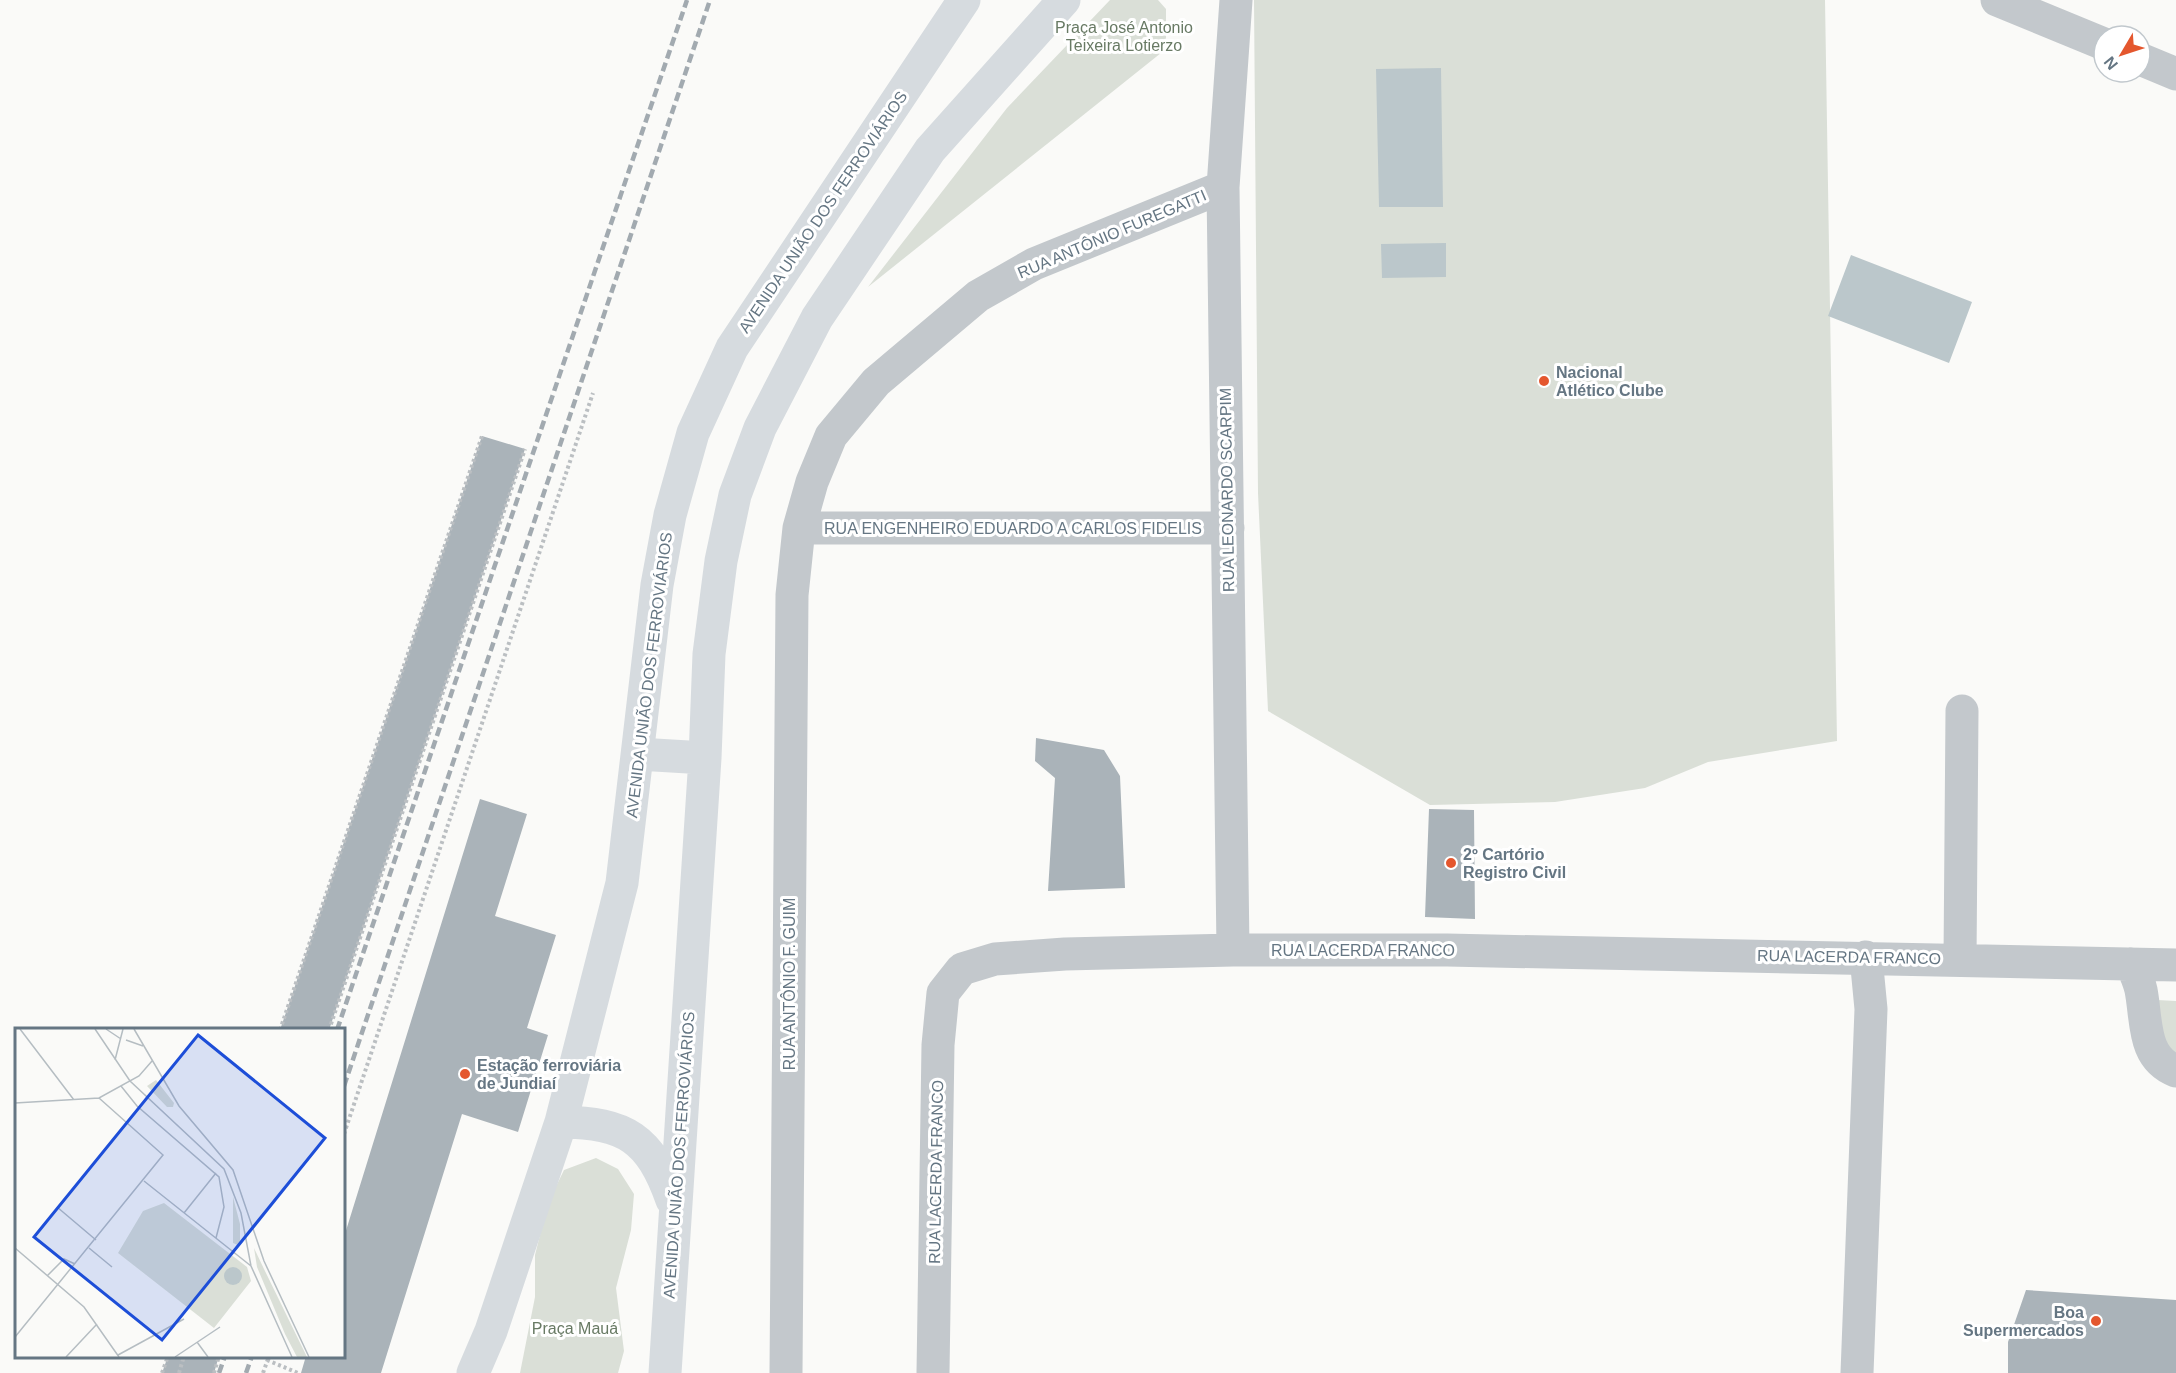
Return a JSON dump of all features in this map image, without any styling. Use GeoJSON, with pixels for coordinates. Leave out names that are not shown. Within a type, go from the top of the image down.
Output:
{"type":"FeatureCollection","features":[{"type":"Feature","properties":{"kind":"main road","name":"AVENIDA UNIÃO DOS FERROVIÁRIOS"},"geometry":{"type":"LineString","coordinates":[[473,1373],[495,1320],[561,1122],[622,883],[657,585],[670,515],[693,433],[732,348],[964,0]]}},
{"type":"Feature","properties":{"kind":"main road","name":"AVENIDA UNIÃO DOS FERROVIÁRIOS"},"geometry":{"type":"LineString","coordinates":[[665,1373],[705,758],[709,654],[721,561],[735,495],[760,428],[817,318],[930,150],[1064,0]]}},
{"type":"Feature","properties":{"kind":"main road"},"geometry":{"type":"LineString","coordinates":[[638,754],[705,758]]}},
{"type":"Feature","properties":{"kind":"main road"},"geometry":{"type":"LineString","coordinates":[[561,1122],[599,1124],[628,1132],[655,1160],[675,1208]]}},
{"type":"Feature","properties":{"kind":"street"},"geometry":{"type":"LineString","coordinates":[[1210,0],[1235,15]]}},
{"type":"Feature","properties":{"kind":"street"},"geometry":{"type":"LineString","coordinates":[[1997,0],[2092,39]]}},
{"type":"Feature","properties":{"kind":"street","name":"RUA LEONARDO SCARPIM"},"geometry":{"type":"LineString","coordinates":[[1233,950],[1223,187],[1227,103],[1235,15]]}},
{"type":"Feature","properties":{"kind":"street"},"geometry":{"type":"LineString","coordinates":[[2152,64],[2176,74]]}},
{"type":"Feature","properties":{"kind":"street","name":"RUA ANTÔNIO FUREGATTI"},"geometry":{"type":"LineString","coordinates":[[792,595],[799,528],[812,482],[831,436],[876,382],[969,303],[1034,264],[1223,187]]}},
{"type":"Feature","properties":{"kind":"street","name":"RUA ENGENHEIRO EDUARDO A CARLOS FIDELIS"},"geometry":{"type":"LineString","coordinates":[[799,528],[1228,528]]}},
{"type":"Feature","properties":{"kind":"street","name":"RUA ANTÔNIO F. GUIM"},"geometry":{"type":"LineString","coordinates":[[786,1373],[792,595]]}},
{"type":"Feature","properties":{"kind":"street"},"geometry":{"type":"LineString","coordinates":[[1960,960],[1962,711]]}},
{"type":"Feature","properties":{"kind":"street","name":"RUA LACERDA FRANCO"},"geometry":{"type":"LineString","coordinates":[[933,1373],[938,1045],[943,993],[962,969],[994,959],[1065,954],[1233,950],[1866,957],[2176,965]]}},
{"type":"Feature","properties":{"kind":"street"},"geometry":{"type":"LineString","coordinates":[[1857,1373],[1871,1009],[1866,957]]}},
{"type":"Feature","properties":{"kind":"street"},"geometry":{"type":"LineString","coordinates":[[2131,964],[2141,988],[2150,1048],[2163,1066],[2176,1071]]}},
{"type":"Feature","properties":{"kind":"path"},"geometry":{"type":"LineString","coordinates":[[345,1131],[593,393]]}},
{"type":"Feature","properties":{"kind":"path"},"geometry":{"type":"LineString","coordinates":[[280,1028],[482,436]]}},
{"type":"Feature","properties":{"kind":"path"},"geometry":{"type":"LineString","coordinates":[[329,1028],[525,449]]}},
{"type":"Feature","properties":{"kind":"path"},"geometry":{"type":"LineString","coordinates":[[162,1373],[167,1358]]}},
{"type":"Feature","properties":{"kind":"path"},"geometry":{"type":"LineString","coordinates":[[179,1373],[183,1358]]}},
{"type":"Feature","properties":{"kind":"path"},"geometry":{"type":"LineString","coordinates":[[213,1373],[218,1358]]}},
{"type":"Feature","properties":{"kind":"path"},"geometry":{"type":"LineString","coordinates":[[263,1373],[268,1358],[284,1370],[298,1373]]}},
{"type":"Feature","properties":{"kind":"green space","name":"Praça José Antonio Teixeira Lotierzo"},"geometry":{"type":"Polygon","coordinates":[[[1110,0],[1158,0],[1166,9],[1166,49],[868,287],[1007,108],[1110,0]]]}},
{"type":"Feature","properties":{"kind":"green space","name":"Nacional Atlético Clube"},"geometry":{"type":"Polygon","coordinates":[[[1254,0],[1825,0],[1837,741],[1708,762],[1645,788],[1555,802],[1430,805],[1268,711],[1258,493],[1254,0]]]}},
{"type":"Feature","properties":{"kind":"green space"},"geometry":{"type":"Polygon","coordinates":[[[2157,1000],[2176,1001],[2176,1064],[2163,1051],[2157,1000]]]}},
{"type":"Feature","properties":{"kind":"green space","name":"Praça Mauá"},"geometry":{"type":"Polygon","coordinates":[[[596,1158],[618,1169],[634,1194],[631,1230],[616,1288],[624,1351],[618,1373],[520,1373],[535,1297],[535,1255],[548,1203],[564,1170],[596,1158]]]}},
{"type":"Feature","properties":{"kind":"shaded area"},"geometry":{"type":"Polygon","coordinates":[[[1441,68],[1443,207],[1379,207],[1376,69],[1441,68]]]}},
{"type":"Feature","properties":{"kind":"shaded area"},"geometry":{"type":"Polygon","coordinates":[[[1446,243],[1446,277],[1382,278],[1381,244],[1446,243]]]}},
{"type":"Feature","properties":{"kind":"shaded area"},"geometry":{"type":"Polygon","coordinates":[[[1851,255],[1972,302],[1949,363],[1828,316],[1851,255]]]}},
{"type":"Feature","properties":{"kind":"building"},"geometry":{"type":"Polygon","coordinates":[[[482,436],[525,449],[330,1028],[281,1028],[482,436]]]}},
{"type":"Feature","properties":{"kind":"building"},"geometry":{"type":"Polygon","coordinates":[[[1036,738],[1104,750],[1120,776],[1125,888],[1048,891],[1055,778],[1035,761],[1036,738]]]}},
{"type":"Feature","properties":{"kind":"building","name":"Estação ferroviária de Jundiaí"},"geometry":{"type":"Polygon","coordinates":[[[480,799],[527,814],[495,916],[556,935],[527,1028],[548,1035],[518,1132],[462,1114],[381,1373],[301,1373],[305,1358],[345,1358],[345,1234],[480,799]]]}},
{"type":"Feature","properties":{"kind":"building","name":"2º Cartório Registro Civil"},"geometry":{"type":"Polygon","coordinates":[[[1429,809],[1474,810],[1475,919],[1425,917],[1429,809]]]}},
{"type":"Feature","properties":{"kind":"building","name":"Boa Supermercados"},"geometry":{"type":"Polygon","coordinates":[[[2026,1290],[2176,1300],[2176,1373],[2008,1373],[2008,1342],[2026,1290]]]}},
{"type":"Feature","properties":{"kind":"building"},"geometry":{"type":"Polygon","coordinates":[[[167,1358],[218,1358],[214,1373],[162,1373],[167,1358]]]}},
{"type":"Feature","properties":{"kind":"railway"},"geometry":{"type":"LineString","coordinates":[[338,1028],[687,0]]}},
{"type":"Feature","properties":{"kind":"railway"},"geometry":{"type":"LineString","coordinates":[[345,1083],[710,0]]}},
{"type":"Feature","properties":{"kind":"railway"},"geometry":{"type":"LineString","coordinates":[[219,1373],[224,1358]]}},
{"type":"Feature","properties":{"kind":"railway"},"geometry":{"type":"LineString","coordinates":[[246,1373],[251,1358]]}},
{"type":"Feature","properties":{"kind":"place","name":"Nacional Atlético Clube"},"geometry":{"type":"Point","coordinates":[1544,381]}},
{"type":"Feature","properties":{"kind":"place","name":"2º Cartório Registro Civil"},"geometry":{"type":"Point","coordinates":[1451,863]}},
{"type":"Feature","properties":{"kind":"place","name":"Estação ferroviária de Jundiaí"},"geometry":{"type":"Point","coordinates":[465,1074]}},
{"type":"Feature","properties":{"kind":"place","name":"Boa Supermercados"},"geometry":{"type":"Point","coordinates":[2096,1321]}}]}
